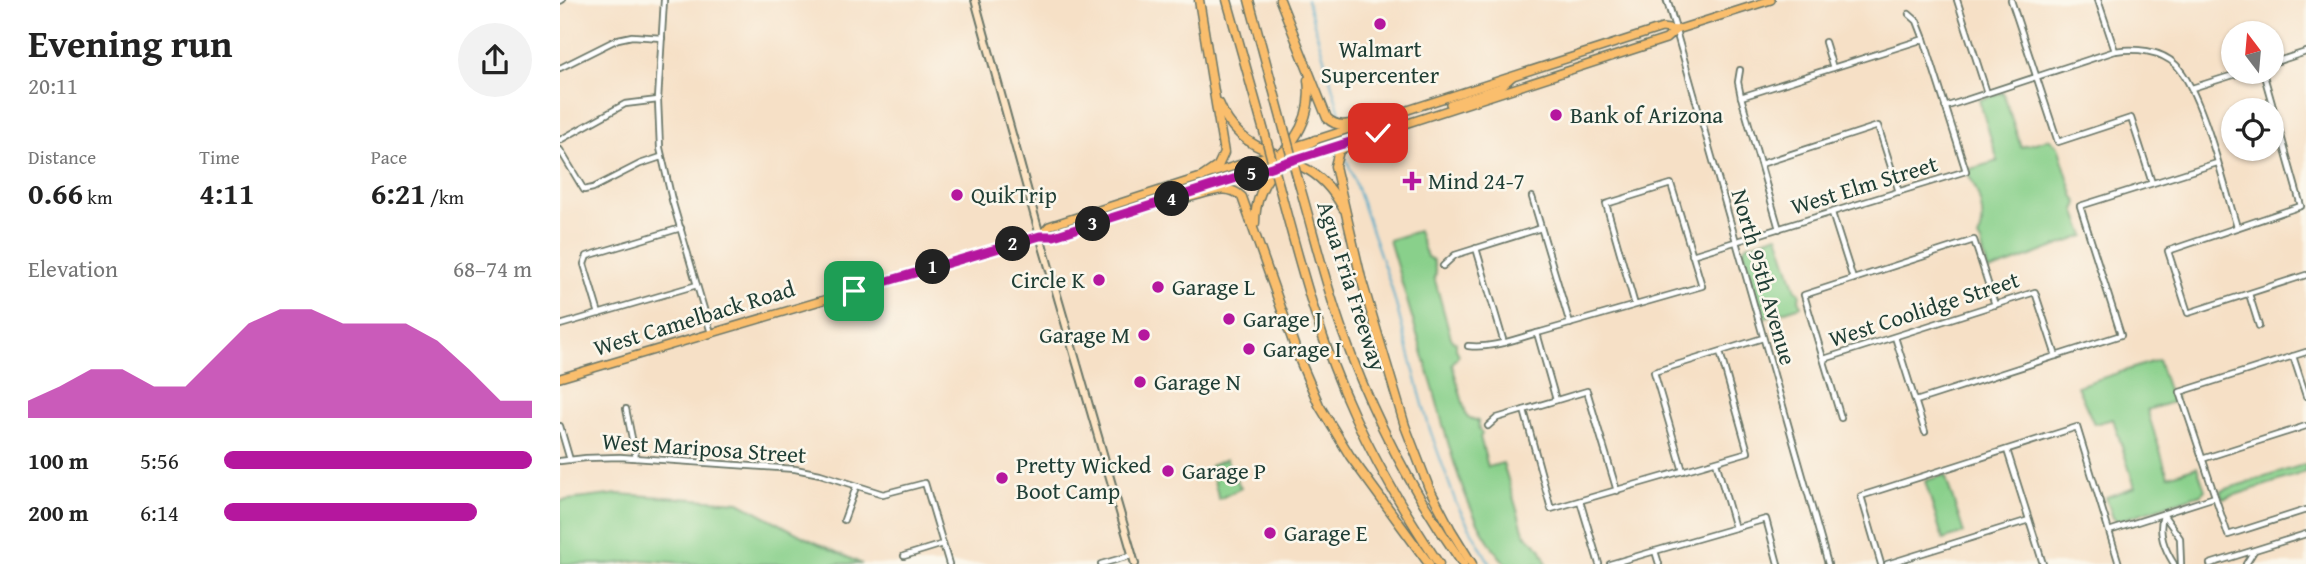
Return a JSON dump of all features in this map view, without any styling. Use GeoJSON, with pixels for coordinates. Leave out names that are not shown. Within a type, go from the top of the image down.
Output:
{"type":"FeatureCollection","features":[{"type":"Feature","properties":{"kind":"highway"},"geometry":{"type":"LineString","coordinates":[[1199,0],[1224,153],[1218,166],[1202,177]]}},
{"type":"Feature","properties":{"kind":"highway","name":"Agua Fria Freeway"},"geometry":{"type":"LineString","coordinates":[[1227,0],[1315,314],[1348,402],[1396,498],[1439,564]]}},
{"type":"Feature","properties":{"kind":"highway","name":"Agua Fria Freeway"},"geometry":{"type":"LineString","coordinates":[[1249,0],[1330,294],[1366,391],[1404,470],[1463,564]]}},
{"type":"Feature","properties":{"kind":"highway"},"geometry":{"type":"LineString","coordinates":[[1280,0],[1330,122],[1345,125],[1392,115]]}},
{"type":"Feature","properties":{"kind":"highway"},"geometry":{"type":"LineString","coordinates":[[1256,233],[1255,213],[1259,197],[1266,181],[1298,131],[1307,108],[1308,83],[1304,64]]}},
{"type":"Feature","properties":{"kind":"highway"},"geometry":{"type":"LineString","coordinates":[[1215,94],[1225,117],[1237,132],[1250,142],[1322,179],[1346,214]]}},
{"type":"Feature","properties":{"kind":"highway"},"geometry":{"type":"LineString","coordinates":[[1247,176],[1315,140]]}},
{"type":"Feature","properties":{"kind":"highway"},"geometry":{"type":"LineString","coordinates":[[1356,140],[1342,148],[1335,160],[1362,278],[1410,440],[1433,497],[1472,564]]}},
{"type":"Feature","properties":{"kind":"highway"},"geometry":{"type":"LineString","coordinates":[[1245,163],[1319,152]]}},
{"type":"Feature","properties":{"kind":"highway"},"geometry":{"type":"LineString","coordinates":[[1175,198],[1189,199],[1219,189],[1232,189],[1245,201],[1297,356],[1319,405],[1350,456],[1429,564]]}},
{"type":"Feature","properties":{"kind":"main road"},"geometry":{"type":"LineString","coordinates":[[975,0],[1135,564]]}},
{"type":"Feature","properties":{"kind":"main road"},"geometry":{"type":"LineString","coordinates":[[1319,152],[1666,39],[1676,30],[1771,0]]}},
{"type":"Feature","properties":{"kind":"main road"},"geometry":{"type":"LineString","coordinates":[[1315,140],[1662,28],[1676,30]]}},
{"type":"Feature","properties":{"kind":"main road"},"geometry":{"type":"LineString","coordinates":[[1512,76],[1521,80],[1550,72],[1566,71]]}},
{"type":"Feature","properties":{"kind":"main road"},"geometry":{"type":"LineString","coordinates":[[1435,113],[1455,102],[1501,87],[1512,76]]}},
{"type":"Feature","properties":{"kind":"main road","name":"West Camelback Road"},"geometry":{"type":"LineString","coordinates":[[1040,236],[1049,226],[1245,163]]}},
{"type":"Feature","properties":{"kind":"main road","name":"West Camelback Road"},"geometry":{"type":"LineString","coordinates":[[560,378],[1040,236],[1054,236],[1247,176]]}},
{"type":"Feature","properties":{"kind":"street"},"geometry":{"type":"LineString","coordinates":[[664,0],[658,100],[659,138],[711,333]]}},
{"type":"Feature","properties":{"kind":"street","name":"North 95th Avenue"},"geometry":{"type":"LineString","coordinates":[[1667,0],[1828,564]]}},
{"type":"Feature","properties":{"kind":"street"},"geometry":{"type":"LineString","coordinates":[[1957,0],[1987,93]]}},
{"type":"Feature","properties":{"kind":"street"},"geometry":{"type":"LineString","coordinates":[[2011,0],[2058,142],[2131,118],[2152,183]]}},
{"type":"Feature","properties":{"kind":"street"},"geometry":{"type":"LineString","coordinates":[[2098,0],[2115,51]]}},
{"type":"Feature","properties":{"kind":"street"},"geometry":{"type":"LineString","coordinates":[[1909,14],[1917,21],[1924,39],[1945,107],[2115,51],[2131,49],[2151,52],[2175,64],[2192,88],[2237,227]]}},
{"type":"Feature","properties":{"kind":"street"},"geometry":{"type":"LineString","coordinates":[[560,68],[618,39],[632,36],[662,38]]}},
{"type":"Feature","properties":{"kind":"street"},"geometry":{"type":"LineString","coordinates":[[1741,97],[1924,39]]}},
{"type":"Feature","properties":{"kind":"street"},"geometry":{"type":"LineString","coordinates":[[1825,42],[1833,68]]}},
{"type":"Feature","properties":{"kind":"street"},"geometry":{"type":"LineString","coordinates":[[2284,59],[2306,52]]}},
{"type":"Feature","properties":{"kind":"street"},"geometry":{"type":"LineString","coordinates":[[1740,70],[1738,82],[1741,97],[1779,229]]}},
{"type":"Feature","properties":{"kind":"street"},"geometry":{"type":"LineString","coordinates":[[2192,88],[2221,79]]}},
{"type":"Feature","properties":{"kind":"street"},"geometry":{"type":"LineString","coordinates":[[2266,84],[2301,206],[2168,251],[2188,313],[2306,275]]}},
{"type":"Feature","properties":{"kind":"street"},"geometry":{"type":"LineString","coordinates":[[560,140],[625,104],[658,100]]}},
{"type":"Feature","properties":{"kind":"street","name":"West Elm Street"},"geometry":{"type":"LineString","coordinates":[[1692,255],[1966,171],[1945,107]]}},
{"type":"Feature","properties":{"kind":"street"},"geometry":{"type":"LineString","coordinates":[[1761,164],[1878,126],[1899,192]]}},
{"type":"Feature","properties":{"kind":"street"},"geometry":{"type":"LineString","coordinates":[[560,150],[584,190],[646,161],[662,157]]}},
{"type":"Feature","properties":{"kind":"street"},"geometry":{"type":"LineString","coordinates":[[1916,401],[2122,335],[2080,206],[2217,163]]}},
{"type":"Feature","properties":{"kind":"street"},"geometry":{"type":"LineString","coordinates":[[1468,346],[1482,348],[1504,343],[1702,286],[1671,184],[1606,204],[1635,305]]}},
{"type":"Feature","properties":{"kind":"street"},"geometry":{"type":"LineString","coordinates":[[1532,197],[1570,324]]}},
{"type":"Feature","properties":{"kind":"street"},"geometry":{"type":"LineString","coordinates":[[1832,213],[1853,279]]}},
{"type":"Feature","properties":{"kind":"street"},"geometry":{"type":"LineString","coordinates":[[599,314],[584,264],[585,258],[681,228]]}},
{"type":"Feature","properties":{"kind":"street"},"geometry":{"type":"LineString","coordinates":[[1443,266],[1455,255],[1541,228]]}},
{"type":"Feature","properties":{"kind":"street"},"geometry":{"type":"LineString","coordinates":[[1841,418],[1804,295],[1974,240],[1995,305]]}},
{"type":"Feature","properties":{"kind":"street"},"geometry":{"type":"LineString","coordinates":[[1476,248],[1504,343]]}},
{"type":"Feature","properties":{"kind":"street"},"geometry":{"type":"LineString","coordinates":[[560,325],[697,285]]}},
{"type":"Feature","properties":{"kind":"street","name":"West Coolidge Street"},"geometry":{"type":"LineString","coordinates":[[1824,359],[2035,292],[2056,356]]}},
{"type":"Feature","properties":{"kind":"street"},"geometry":{"type":"LineString","coordinates":[[2249,294],[2259,326]]}},
{"type":"Feature","properties":{"kind":"street"},"geometry":{"type":"LineString","coordinates":[[1537,332],[1556,400]]}},
{"type":"Feature","properties":{"kind":"street"},"geometry":{"type":"LineString","coordinates":[[1895,337],[1926,432]]}},
{"type":"Feature","properties":{"kind":"street"},"geometry":{"type":"LineString","coordinates":[[1683,471],[1654,372],[1763,338]]}},
{"type":"Feature","properties":{"kind":"street"},"geometry":{"type":"LineString","coordinates":[[1524,410],[1551,509],[1716,462],[1748,452],[1720,352]]}},
{"type":"Feature","properties":{"kind":"street"},"geometry":{"type":"LineString","coordinates":[[2306,352],[2180,392],[2228,535],[2306,510]]}},
{"type":"Feature","properties":{"kind":"street"},"geometry":{"type":"LineString","coordinates":[[2293,356],[2306,396]]}},
{"type":"Feature","properties":{"kind":"street"},"geometry":{"type":"LineString","coordinates":[[1488,426],[1497,418],[1587,391],[1617,491]]}},
{"type":"Feature","properties":{"kind":"street"},"geometry":{"type":"LineString","coordinates":[[626,408],[636,458]]}},
{"type":"Feature","properties":{"kind":"street"},"geometry":{"type":"LineString","coordinates":[[560,426],[570,460]]}},
{"type":"Feature","properties":{"kind":"street"},"geometry":{"type":"LineString","coordinates":[[2202,459],[2306,426]]}},
{"type":"Feature","properties":{"kind":"street"},"geometry":{"type":"LineString","coordinates":[[1881,564],[1861,496],[2077,427],[2119,564]]}},
{"type":"Feature","properties":{"kind":"street"},"geometry":{"type":"LineString","coordinates":[[2007,450],[2043,564]]}},
{"type":"Feature","properties":{"kind":"street","name":"West Mariposa Street"},"geometry":{"type":"LineString","coordinates":[[560,461],[604,457],[636,458],[795,469],[884,494],[925,484],[943,544]]}},
{"type":"Feature","properties":{"kind":"street"},"geometry":{"type":"LineString","coordinates":[[1716,462],[1735,528]]}},
{"type":"Feature","properties":{"kind":"street"},"geometry":{"type":"LineString","coordinates":[[844,520],[856,487]]}},
{"type":"Feature","properties":{"kind":"street"},"geometry":{"type":"LineString","coordinates":[[2109,531],[2215,497]]}},
{"type":"Feature","properties":{"kind":"street"},"geometry":{"type":"LineString","coordinates":[[1580,501],[1599,564]]}},
{"type":"Feature","properties":{"kind":"street"},"geometry":{"type":"LineString","coordinates":[[2163,514],[2160,523],[2162,544],[2174,564]]}},
{"type":"Feature","properties":{"kind":"street"},"geometry":{"type":"LineString","coordinates":[[2163,514],[2179,538],[2181,564]]}},
{"type":"Feature","properties":{"kind":"street"},"geometry":{"type":"LineString","coordinates":[[1609,564],[1766,520],[1779,564]]}},
{"type":"Feature","properties":{"kind":"street"},"geometry":{"type":"LineString","coordinates":[[1887,564],[2029,520]]}},
{"type":"Feature","properties":{"kind":"street"},"geometry":{"type":"LineString","coordinates":[[2210,564],[2306,534]]}},
{"type":"Feature","properties":{"kind":"street"},"geometry":{"type":"LineString","coordinates":[[904,556],[943,544],[949,564]]}},
{"type":"Feature","properties":{"kind":"street"},"geometry":{"type":"LineString","coordinates":[[2246,564],[2254,550]]}},
{"type":"Feature","properties":{"kind":"street"},"geometry":{"type":"LineString","coordinates":[[1655,551],[1659,564]]}},
{"type":"Feature","properties":{"kind":"street"},"geometry":{"type":"LineString","coordinates":[[1101,564],[1133,555]]}},
{"type":"Feature","properties":{"kind":"green space"},"geometry":{"type":"Polygon","coordinates":[[[2003,92],[2021,147],[2049,139],[2058,146],[2078,203],[2075,210],[2085,236],[1988,271],[1978,238],[1982,223],[1981,206],[1968,174],[1970,169],[1998,161],[1979,100],[2003,92]]]}},
{"type":"Feature","properties":{"kind":"green space"},"geometry":{"type":"Polygon","coordinates":[[[1418,231],[1427,257],[1433,260],[1436,274],[1434,277],[1452,341],[1456,342],[1459,355],[1452,364],[1467,417],[1478,421],[1488,467],[1503,463],[1524,533],[1540,548],[1547,564],[1506,564],[1480,526],[1460,481],[1389,240],[1418,231]]]}},
{"type":"Feature","properties":{"kind":"green space"},"geometry":{"type":"Polygon","coordinates":[[[1778,235],[1796,290],[1800,293],[1801,306],[1763,318],[1743,249],[1747,245],[1778,235]]]}},
{"type":"Feature","properties":{"kind":"green space"},"geometry":{"type":"Polygon","coordinates":[[[2158,360],[2168,390],[2175,394],[2176,401],[2147,410],[2168,476],[2197,467],[2205,490],[2201,494],[2118,521],[2113,518],[2106,497],[2135,487],[2113,419],[2094,424],[2077,386],[2158,360]]]}},
{"type":"Feature","properties":{"kind":"green space"},"geometry":{"type":"Polygon","coordinates":[[[1226,459],[1241,488],[1219,499],[1210,466],[1226,459]]]}},
{"type":"Feature","properties":{"kind":"green space"},"geometry":{"type":"Polygon","coordinates":[[[2306,464],[2306,472],[2223,499],[2220,491],[2306,464]]]}},
{"type":"Feature","properties":{"kind":"green space"},"geometry":{"type":"Polygon","coordinates":[[[1945,475],[1964,533],[1943,540],[1925,481],[1945,475]]]}},
{"type":"Feature","properties":{"kind":"green space"},"geometry":{"type":"Polygon","coordinates":[[[618,494],[739,502],[862,564],[696,564],[644,560],[609,564],[560,564],[560,501],[618,494]]]}},
{"type":"Feature","properties":{"kind":"waterway"},"geometry":{"type":"LineString","coordinates":[[1307,0],[1340,113]]}},
{"type":"Feature","properties":{"kind":"waterway"},"geometry":{"type":"LineString","coordinates":[[1346,157],[1391,286],[1429,427],[1456,503],[1490,564]]}},
{"type":"Feature","properties":{"kind":"place","name":"Walmart Supercenter"},"geometry":{"type":"Point","coordinates":[1380,24]}},
{"type":"Feature","properties":{"kind":"place","name":"Bank of Arizona"},"geometry":{"type":"Point","coordinates":[1556,115]}},
{"type":"Feature","properties":{"kind":"place","name":"Mind 24-7"},"geometry":{"type":"Point","coordinates":[1412,181]}},
{"type":"Feature","properties":{"kind":"place","name":"QuikTrip"},"geometry":{"type":"Point","coordinates":[957,195]}},
{"type":"Feature","properties":{"kind":"place","name":"Circle K"},"geometry":{"type":"Point","coordinates":[1099,280]}},
{"type":"Feature","properties":{"kind":"place","name":"Garage L"},"geometry":{"type":"Point","coordinates":[1158,287]}},
{"type":"Feature","properties":{"kind":"place","name":"Garage J"},"geometry":{"type":"Point","coordinates":[1229,319]}},
{"type":"Feature","properties":{"kind":"place","name":"Garage M"},"geometry":{"type":"Point","coordinates":[1144,335]}},
{"type":"Feature","properties":{"kind":"place","name":"Garage I"},"geometry":{"type":"Point","coordinates":[1249,349]}},
{"type":"Feature","properties":{"kind":"place","name":"Garage N"},"geometry":{"type":"Point","coordinates":[1140,382]}},
{"type":"Feature","properties":{"kind":"place","name":"Garage P"},"geometry":{"type":"Point","coordinates":[1168,471]}},
{"type":"Feature","properties":{"kind":"place","name":"Pretty Wicked Boot Camp"},"geometry":{"type":"Point","coordinates":[1002,478]}},
{"type":"Feature","properties":{"kind":"place","name":"Garage E"},"geometry":{"type":"Point","coordinates":[1270,533]}},
{"type":"Feature","properties":{"kind":"route"},"geometry":{"type":"LineString","coordinates":[[854,291],[1040,236],[1054,236],[1378,133]]}}]}
